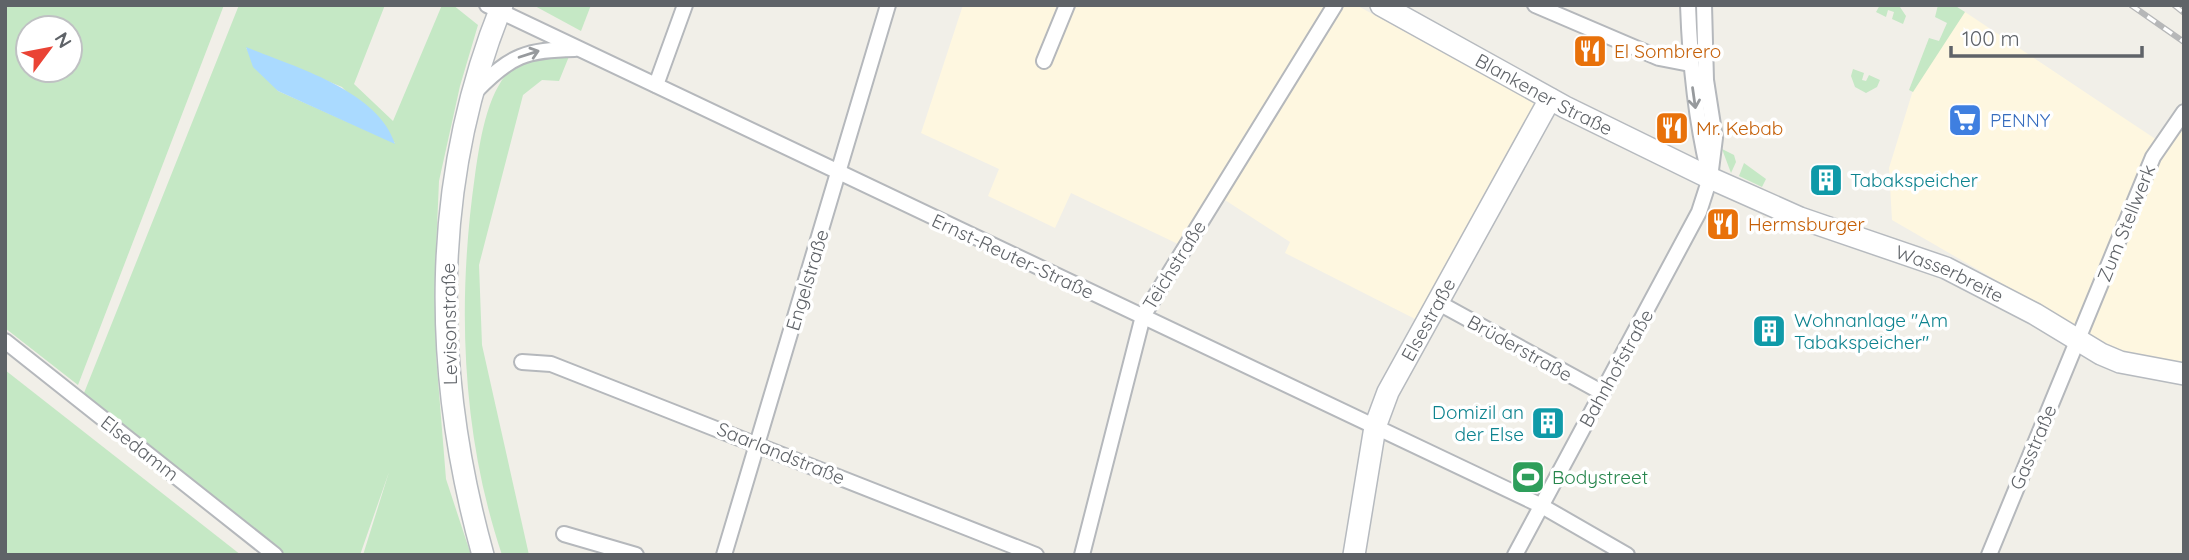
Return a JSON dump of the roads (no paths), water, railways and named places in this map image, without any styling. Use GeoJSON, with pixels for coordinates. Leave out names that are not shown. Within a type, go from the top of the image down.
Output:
{"type":"FeatureCollection","features":[{"type":"Feature","properties":{"kind":"main road","name":"Blankener Straße"},"geometry":{"type":"LineString","coordinates":[[1381,5],[1550,99],[1710,178]]}},
{"type":"Feature","properties":{"kind":"main road","name":"Levisonstraße"},"geometry":{"type":"LineString","coordinates":[[483,555],[450,404],[446,267],[455,172],[496,7]]}},
{"type":"Feature","properties":{"kind":"main road","name":"Elsestraße"},"geometry":{"type":"LineString","coordinates":[[1354,555],[1375,427],[1388,392],[1550,99]]}},
{"type":"Feature","properties":{"kind":"main road","name":"Wasserbreite"},"geometry":{"type":"LineString","coordinates":[[1710,178],[1800,218],[1946,268],[1999,294],[2120,362],[2184,374]]}},
{"type":"Feature","properties":{"kind":"street"},"geometry":{"type":"LineString","coordinates":[[656,85],[685,5]]}},
{"type":"Feature","properties":{"kind":"street","name":"Engelstraße"},"geometry":{"type":"LineString","coordinates":[[724,555],[888,5]]}},
{"type":"Feature","properties":{"kind":"street"},"geometry":{"type":"LineString","coordinates":[[1044,61],[1067,5]]}},
{"type":"Feature","properties":{"kind":"street","name":"Teichstraße"},"geometry":{"type":"LineString","coordinates":[[1082,555],[1143,316],[1335,5]]}},
{"type":"Feature","properties":{"kind":"street"},"geometry":{"type":"LineString","coordinates":[[1535,5],[1659,58],[1690,64]]}},
{"type":"Feature","properties":{"kind":"street"},"geometry":{"type":"LineString","coordinates":[[1688,5],[1690,64],[1699,135],[1710,178]]}},
{"type":"Feature","properties":{"kind":"street","name":"Bahnhofstraße"},"geometry":{"type":"LineString","coordinates":[[1516,555],[1540,505],[1699,212],[1710,178],[1715,138],[1706,80],[1704,5]]}},
{"type":"Feature","properties":{"kind":"street","name":"Ernst-Reuter-Straße"},"geometry":{"type":"LineString","coordinates":[[496,7],[1018,260],[1143,316],[1540,505],[1628,555]]}},
{"type":"Feature","properties":{"kind":"street"},"geometry":{"type":"LineString","coordinates":[[475,92],[509,61],[533,50],[580,49]]}},
{"type":"Feature","properties":{"kind":"street","name":"Zum Stellwerk"},"geometry":{"type":"LineString","coordinates":[[2079,340],[2153,157],[2184,112]]}},
{"type":"Feature","properties":{"kind":"street","name":"Brüderstraße"},"geometry":{"type":"LineString","coordinates":[[1437,302],[1603,393]]}},
{"type":"Feature","properties":{"kind":"street","name":"Gasstraße"},"geometry":{"type":"LineString","coordinates":[[1989,555],[2079,340]]}},
{"type":"Feature","properties":{"kind":"street","name":"Elsedamm"},"geometry":{"type":"LineString","coordinates":[[5,341],[275,555]]}},
{"type":"Feature","properties":{"kind":"street","name":"Saarlandstraße"},"geometry":{"type":"LineString","coordinates":[[522,362],[551,364],[1037,555]]}},
{"type":"Feature","properties":{"kind":"street"},"geometry":{"type":"LineString","coordinates":[[564,534],[636,555]]}},
{"type":"Feature","properties":{"kind":"water"},"geometry":{"type":"Polygon","coordinates":[[[246,47],[310,72],[353,95],[386,125],[395,144],[278,91],[253,67],[246,47]]]}},
{"type":"Feature","properties":{"kind":"railway"},"geometry":{"type":"LineString","coordinates":[[2131,5],[2184,42]]}},
{"type":"Feature","properties":{"kind":"railway"},"geometry":{"type":"LineString","coordinates":[[2174,5],[2184,13]]}},
{"type":"Feature","properties":{"kind":"place","name":"El Sombrero"},"geometry":{"type":"Point","coordinates":[1590,51]}},
{"type":"Feature","properties":{"kind":"place","name":"PENNY"},"geometry":{"type":"Point","coordinates":[1965,120]}},
{"type":"Feature","properties":{"kind":"place","name":"Mr. Kebab"},"geometry":{"type":"Point","coordinates":[1672,128]}},
{"type":"Feature","properties":{"kind":"place","name":"Tabakspeicher"},"geometry":{"type":"Point","coordinates":[1826,180]}},
{"type":"Feature","properties":{"kind":"place","name":"Hermsburger"},"geometry":{"type":"Point","coordinates":[1723,224]}},
{"type":"Feature","properties":{"kind":"place","name":"Wohnanlage \"Am Tabakspeicher\""},"geometry":{"type":"Point","coordinates":[1769,331]}},
{"type":"Feature","properties":{"kind":"place","name":"Domizil an der Else"},"geometry":{"type":"Point","coordinates":[1548,423]}},
{"type":"Feature","properties":{"kind":"place","name":"Bodystreet"},"geometry":{"type":"Point","coordinates":[1528,477]}}]}
